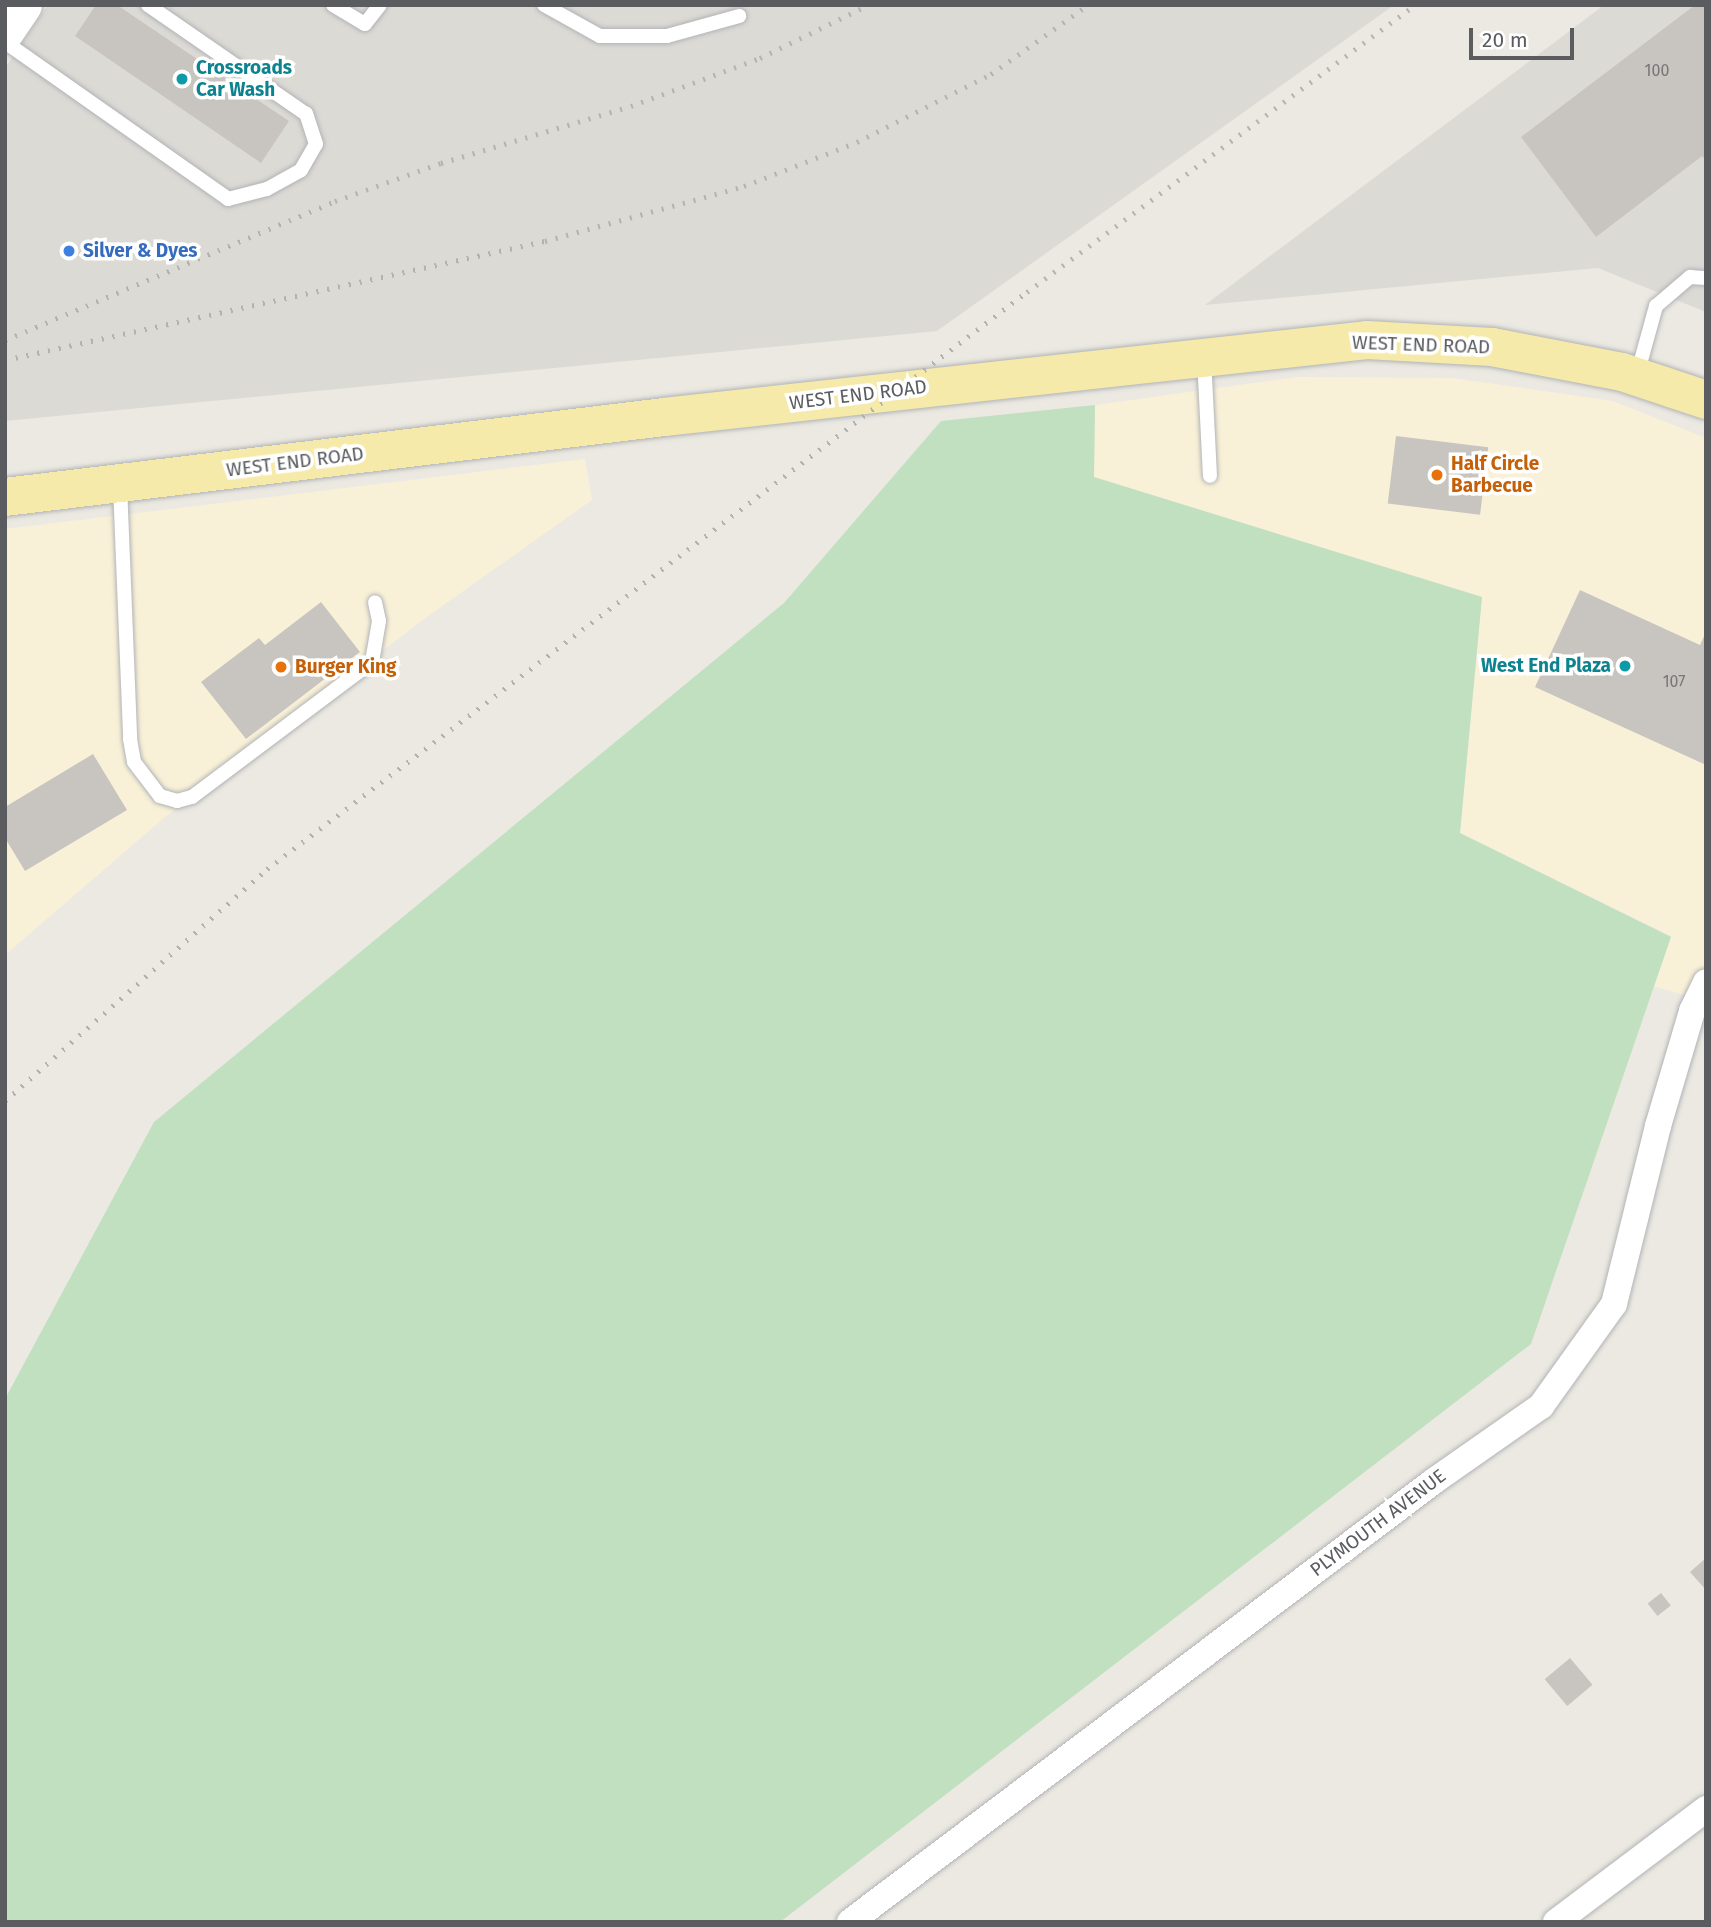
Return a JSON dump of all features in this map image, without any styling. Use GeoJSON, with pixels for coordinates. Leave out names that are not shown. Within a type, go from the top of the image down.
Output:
{"type":"FeatureCollection","features":[{"type":"Feature","properties":{"kind":"main road"},"geometry":{"type":"LineString","coordinates":[[5,32],[23,5]]}},
{"type":"Feature","properties":{"kind":"main road","name":"WEST END ROAD"},"geometry":{"type":"LineString","coordinates":[[5,497],[1204,356],[1367,340],[1492,347],[1636,377],[1706,400]]}},
{"type":"Feature","properties":{"kind":"street","name":"PLYMOUTH AVENUE"},"geometry":{"type":"LineString","coordinates":[[850,1922],[1434,1481],[1541,1406],[1614,1304],[1658,1126],[1692,1011],[1706,982]]}},
{"type":"Feature","properties":{"kind":"street"},"geometry":{"type":"LineString","coordinates":[[1556,1922],[1706,1809]]}},
{"type":"Feature","properties":{"kind":"lane"},"geometry":{"type":"LineString","coordinates":[[5,42],[228,199],[267,189],[301,170],[316,144],[306,114],[148,5]]}},
{"type":"Feature","properties":{"kind":"lane"},"geometry":{"type":"LineString","coordinates":[[333,5],[365,23],[380,5]]}},
{"type":"Feature","properties":{"kind":"lane"},"geometry":{"type":"LineString","coordinates":[[544,5],[563,10],[600,36],[667,36],[739,16]]}},
{"type":"Feature","properties":{"kind":"lane"},"geometry":{"type":"LineString","coordinates":[[1636,377],[1656,306],[1690,278],[1706,278]]}},
{"type":"Feature","properties":{"kind":"lane"},"geometry":{"type":"LineString","coordinates":[[1204,356],[1210,476]]}},
{"type":"Feature","properties":{"kind":"lane"},"geometry":{"type":"LineString","coordinates":[[120,483],[126,660],[134,762],[160,796],[177,801],[205,788],[372,662],[380,621],[375,602]]}},
{"type":"Feature","properties":{"kind":"shaded area"},"geometry":{"type":"Polygon","coordinates":[[[48,5],[1394,5],[937,331],[5,421],[5,68],[48,5]]]}},
{"type":"Feature","properties":{"kind":"shaded area"},"geometry":{"type":"Polygon","coordinates":[[[1604,5],[1706,5],[1706,312],[1598,268],[1205,305],[1604,5]]]}},
{"type":"Feature","properties":{"kind":"shaded area"},"geometry":{"type":"Polygon","coordinates":[[[1297,377],[1452,378],[1613,401],[1706,438],[1706,1001],[1652,986],[1671,936],[1460,833],[1482,597],[1094,477],[1095,405],[1297,377]]]}},
{"type":"Feature","properties":{"kind":"shaded area"},"geometry":{"type":"Polygon","coordinates":[[[585,459],[592,500],[428,616],[165,817],[5,955],[5,529],[585,459]]]}},
{"type":"Feature","properties":{"kind":"green space"},"geometry":{"type":"Polygon","coordinates":[[[1095,405],[1094,477],[1482,597],[1460,833],[1671,937],[1531,1344],[780,1922],[5,1922],[5,1399],[154,1122],[784,603],[941,421],[1095,405]]]}},
{"type":"Feature","properties":{"kind":"building","name":"Crossroads Car Wash"},"geometry":{"type":"Polygon","coordinates":[[[96,5],[117,5],[289,121],[261,163],[75,36],[96,5]]]}},
{"type":"Feature","properties":{"kind":"building"},"geometry":{"type":"Polygon","coordinates":[[[1695,5],[1706,5],[1706,160],[1702,156],[1596,237],[1521,137],[1695,5]]]}},
{"type":"Feature","properties":{"kind":"building","name":"Half Circle Barbecue"},"geometry":{"type":"Polygon","coordinates":[[[1396,436],[1488,447],[1480,515],[1388,503],[1396,436]]]}},
{"type":"Feature","properties":{"kind":"building","name":"West End Plaza"},"geometry":{"type":"Polygon","coordinates":[[[1580,590],[1700,645],[1706,632],[1706,765],[1535,687],[1580,590]]]}},
{"type":"Feature","properties":{"kind":"building","name":"Burger King"},"geometry":{"type":"Polygon","coordinates":[[[321,602],[360,652],[246,739],[201,682],[259,638],[265,645],[321,602]]]}},
{"type":"Feature","properties":{"kind":"building"},"geometry":{"type":"Polygon","coordinates":[[[93,754],[127,810],[25,871],[5,838],[5,807],[93,754]]]}},
{"type":"Feature","properties":{"kind":"building"},"geometry":{"type":"Polygon","coordinates":[[[1706,1558],[1706,1590],[1690,1572],[1706,1558]]]}},
{"type":"Feature","properties":{"kind":"building"},"geometry":{"type":"Polygon","coordinates":[[[1661,1593],[1671,1606],[1657,1616],[1648,1603],[1661,1593]]]}},
{"type":"Feature","properties":{"kind":"building"},"geometry":{"type":"Polygon","coordinates":[[[1570,1658],[1592,1685],[1567,1706],[1545,1679],[1570,1658]]]}},
{"type":"Feature","properties":{"kind":"railway"},"geometry":{"type":"LineString","coordinates":[[5,340],[335,201],[441,163],[631,106],[760,58],[868,5]]}},
{"type":"Feature","properties":{"kind":"railway"},"geometry":{"type":"LineString","coordinates":[[5,360],[545,241],[744,186],[857,142],[991,74],[1088,5]]}},
{"type":"Feature","properties":{"kind":"railway"},"geometry":{"type":"LineString","coordinates":[[5,1101],[267,869],[1027,292],[1415,5]]}},
{"type":"Feature","properties":{"kind":"place","name":"Crossroads Car Wash"},"geometry":{"type":"Point","coordinates":[182,79]}},
{"type":"Feature","properties":{"kind":"place","name":"Silver & Dyes"},"geometry":{"type":"Point","coordinates":[69,251]}},
{"type":"Feature","properties":{"kind":"place","name":"Half Circle Barbecue"},"geometry":{"type":"Point","coordinates":[1437,475]}},
{"type":"Feature","properties":{"kind":"place","name":"West End Plaza"},"geometry":{"type":"Point","coordinates":[1625,666]}},
{"type":"Feature","properties":{"kind":"place","name":"Burger King"},"geometry":{"type":"Point","coordinates":[281,667]}}]}
